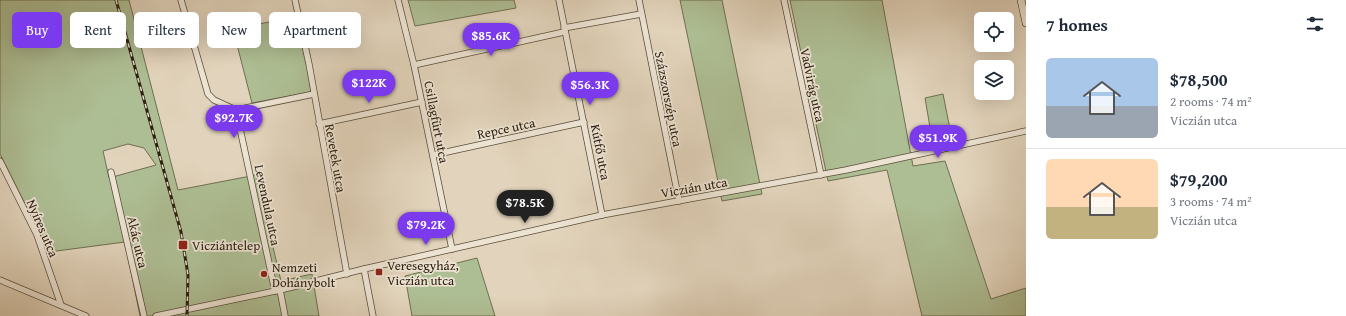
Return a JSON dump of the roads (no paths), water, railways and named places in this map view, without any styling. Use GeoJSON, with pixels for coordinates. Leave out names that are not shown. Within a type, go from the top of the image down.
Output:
{"type":"FeatureCollection","features":[{"type":"Feature","properties":{"kind":"street"},"geometry":{"type":"LineString","coordinates":[[181,0],[208,94],[214,100],[236,110],[314,94]]}},
{"type":"Feature","properties":{"kind":"street","name":"Revetek utca"},"geometry":{"type":"LineString","coordinates":[[295,0],[347,274]]}},
{"type":"Feature","properties":{"kind":"street","name":"Csillagfürt utca"},"geometry":{"type":"LineString","coordinates":[[398,0],[414,65],[452,249]]}},
{"type":"Feature","properties":{"kind":"street","name":"Kútfő utca"},"geometry":{"type":"LineString","coordinates":[[559,0],[602,215]]}},
{"type":"Feature","properties":{"kind":"street","name":"Százszorszép utca"},"geometry":{"type":"LineString","coordinates":[[639,0],[679,201]]}},
{"type":"Feature","properties":{"kind":"street","name":"Vadvirág utca"},"geometry":{"type":"LineString","coordinates":[[784,0],[821,174]]}},
{"type":"Feature","properties":{"kind":"street"},"geometry":{"type":"LineString","coordinates":[[1021,0],[1026,23]]}},
{"type":"Feature","properties":{"kind":"street"},"geometry":{"type":"LineString","coordinates":[[414,65],[564,30],[641,14]]}},
{"type":"Feature","properties":{"kind":"street"},"geometry":{"type":"LineString","coordinates":[[319,124],[422,102]]}},
{"type":"Feature","properties":{"kind":"street","name":"Levendula utca"},"geometry":{"type":"LineString","coordinates":[[236,110],[285,316]]}},
{"type":"Feature","properties":{"kind":"street","name":"Repce utca"},"geometry":{"type":"LineString","coordinates":[[433,156],[584,122]]}},
{"type":"Feature","properties":{"kind":"street","name":"Viczián utca"},"geometry":{"type":"LineString","coordinates":[[156,316],[278,291],[364,269],[602,215],[821,174],[1026,131]]}},
{"type":"Feature","properties":{"kind":"street","name":"Nyíres utca"},"geometry":{"type":"LineString","coordinates":[[0,161],[37,236],[61,305]]}},
{"type":"Feature","properties":{"kind":"street","name":"Akác utca"},"geometry":{"type":"LineString","coordinates":[[111,172],[144,316]]}},
{"type":"Feature","properties":{"kind":"street"},"geometry":{"type":"LineString","coordinates":[[364,269],[373,316]]}},
{"type":"Feature","properties":{"kind":"street"},"geometry":{"type":"LineString","coordinates":[[0,280],[86,316]]}},
{"type":"Feature","properties":{"kind":"street"},"geometry":{"type":"LineString","coordinates":[[192,316],[193,309]]}},
{"type":"Feature","properties":{"kind":"railway"},"geometry":{"type":"LineString","coordinates":[[116,0],[181,232],[188,275],[187,316]]}},
{"type":"Feature","properties":{"kind":"place","name":"Vicziántelep"},"geometry":{"type":"Point","coordinates":[183,245]}},
{"type":"Feature","properties":{"kind":"place","name":"Veresegyház, Viczián utca"},"geometry":{"type":"Point","coordinates":[379,272]}},
{"type":"Feature","properties":{"kind":"place","name":"Nemzeti Dohánybolt"},"geometry":{"type":"Point","coordinates":[264,274]}}]}
